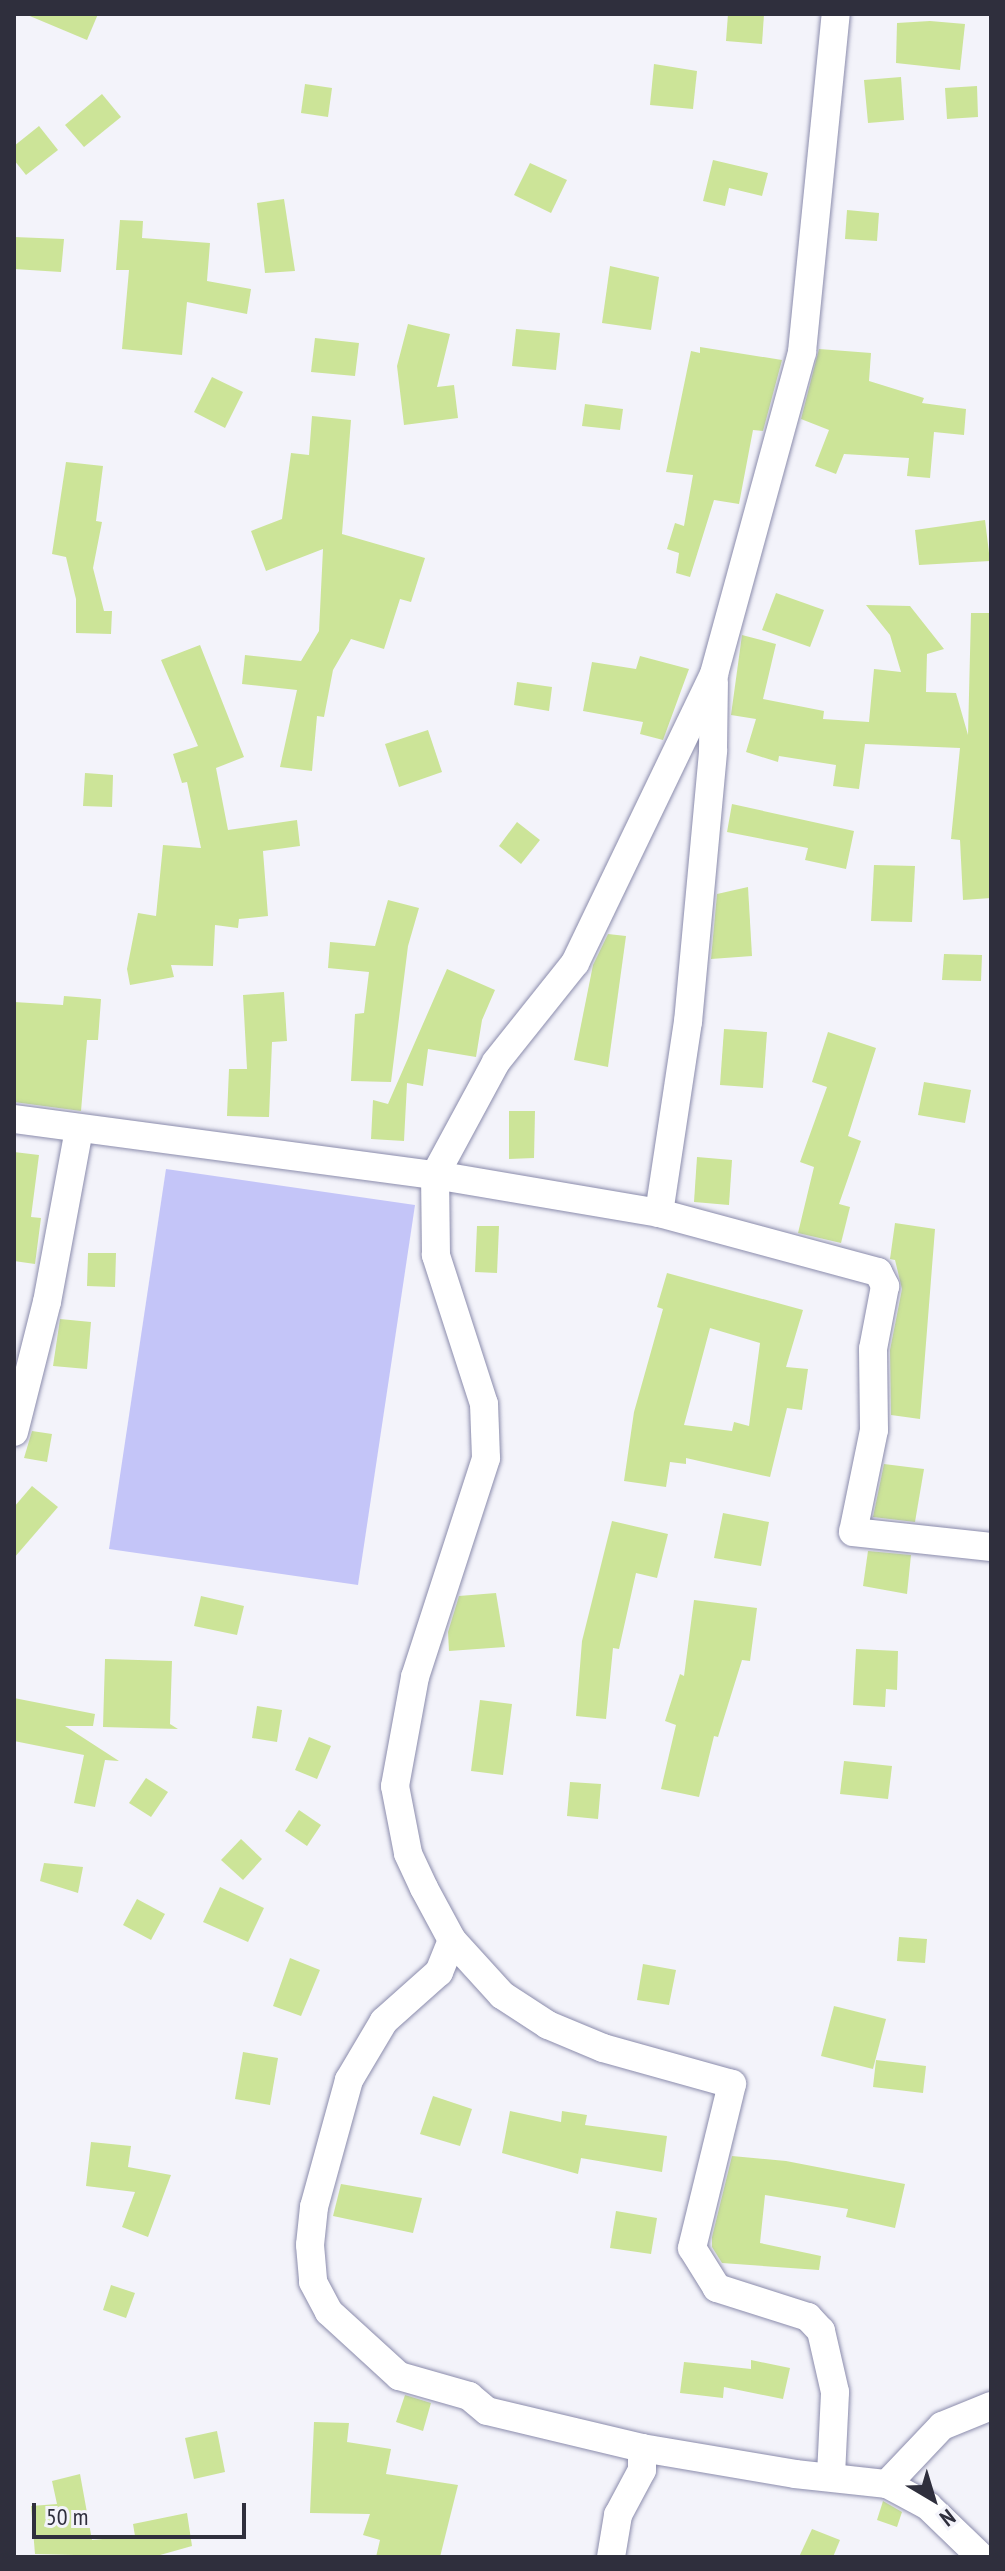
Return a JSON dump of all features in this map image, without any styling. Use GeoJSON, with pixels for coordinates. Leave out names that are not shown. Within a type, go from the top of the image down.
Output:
{"type":"FeatureCollection","features":[{"type":"Feature","properties":{"kind":"street"},"geometry":{"type":"LineString","coordinates":[[831,2475],[835,2392],[821,2331],[808,2317],[717,2288],[692,2248],[732,2084],[603,2048],[548,2025],[502,1995],[452,1940],[408,1853],[395,1786],[415,1677],[486,1458],[480,1390],[436,1255],[435,1175],[496,1062],[575,963],[714,674],[758,530],[802,352],[836,14]]}},
{"type":"Feature","properties":{"kind":"street"},"geometry":{"type":"LineString","coordinates":[[659,1213],[688,1022],[713,750],[714,674]]}},
{"type":"Feature","properties":{"kind":"street"},"geometry":{"type":"LineString","coordinates":[[14,1119],[435,1175],[659,1213],[862,1264],[878,1272],[885,1286],[873,1349],[874,1430],[853,1532],[991,1547]]}},
{"type":"Feature","properties":{"kind":"street"},"geometry":{"type":"LineString","coordinates":[[14,1432],[47,1302],[79,1130]]}},
{"type":"Feature","properties":{"kind":"street"},"geometry":{"type":"LineString","coordinates":[[452,1940],[439,1972],[384,2021],[349,2080],[314,2207],[310,2245],[318,2299],[399,2376],[469,2396],[487,2411],[642,2448],[795,2474],[831,2475],[887,2484],[928,2506],[981,2557]]}},
{"type":"Feature","properties":{"kind":"street"},"geometry":{"type":"LineString","coordinates":[[887,2484],[942,2426],[991,2406]]}},
{"type":"Feature","properties":{"kind":"street"},"geometry":{"type":"LineString","coordinates":[[611,2557],[618,2515],[642,2470],[642,2448]]}},
{"type":"Feature","properties":{"kind":"shaded area"},"geometry":{"type":"Polygon","coordinates":[[[166,1169],[415,1205],[358,1585],[109,1549],[166,1169]]]}},
{"type":"Feature","properties":{"kind":"building"},"geometry":{"type":"Polygon","coordinates":[[[25,14],[98,14],[87,40],[25,14]]]}},
{"type":"Feature","properties":{"kind":"building"},"geometry":{"type":"Polygon","coordinates":[[[728,14],[764,14],[762,44],[726,41],[728,14]]]}},
{"type":"Feature","properties":{"kind":"building"},"geometry":{"type":"Polygon","coordinates":[[[930,21],[965,24],[960,70],[896,63],[897,23],[930,21]]]}},
{"type":"Feature","properties":{"kind":"building"},"geometry":{"type":"Polygon","coordinates":[[[654,64],[697,71],[693,109],[650,105],[654,64]]]}},
{"type":"Feature","properties":{"kind":"building"},"geometry":{"type":"Polygon","coordinates":[[[901,77],[904,120],[868,123],[864,80],[901,77]]]}},
{"type":"Feature","properties":{"kind":"building"},"geometry":{"type":"Polygon","coordinates":[[[305,84],[332,88],[328,117],[301,113],[305,84]]]}},
{"type":"Feature","properties":{"kind":"building"},"geometry":{"type":"Polygon","coordinates":[[[977,86],[978,117],[947,119],[945,88],[977,86]]]}},
{"type":"Feature","properties":{"kind":"building"},"geometry":{"type":"Polygon","coordinates":[[[102,94],[121,117],[84,147],[65,125],[102,94]]]}},
{"type":"Feature","properties":{"kind":"building"},"geometry":{"type":"Polygon","coordinates":[[[39,126],[58,150],[26,175],[14,160],[14,146],[39,126]]]}},
{"type":"Feature","properties":{"kind":"building"},"geometry":{"type":"Polygon","coordinates":[[[713,160],[768,173],[762,196],[729,188],[725,206],[703,201],[713,160]]]}},
{"type":"Feature","properties":{"kind":"building"},"geometry":{"type":"Polygon","coordinates":[[[530,163],[567,180],[551,213],[514,195],[530,163]]]}},
{"type":"Feature","properties":{"kind":"building"},"geometry":{"type":"Polygon","coordinates":[[[284,199],[295,271],[265,273],[257,203],[284,199]]]}},
{"type":"Feature","properties":{"kind":"building"},"geometry":{"type":"Polygon","coordinates":[[[847,210],[879,213],[877,241],[845,239],[847,210]]]}},
{"type":"Feature","properties":{"kind":"building"},"geometry":{"type":"Polygon","coordinates":[[[120,220],[143,221],[142,238],[210,243],[207,281],[251,289],[247,314],[187,302],[182,355],[122,349],[129,270],[116,270],[120,220]]]}},
{"type":"Feature","properties":{"kind":"building"},"geometry":{"type":"Polygon","coordinates":[[[14,237],[64,239],[61,272],[14,269],[14,237]]]}},
{"type":"Feature","properties":{"kind":"building"},"geometry":{"type":"Polygon","coordinates":[[[610,266],[659,277],[651,330],[602,323],[610,266]]]}},
{"type":"Feature","properties":{"kind":"building"},"geometry":{"type":"Polygon","coordinates":[[[408,324],[450,334],[437,387],[454,385],[458,418],[404,425],[397,366],[408,324]]]}},
{"type":"Feature","properties":{"kind":"building"},"geometry":{"type":"Polygon","coordinates":[[[516,329],[560,333],[556,370],[512,366],[516,329]]]}},
{"type":"Feature","properties":{"kind":"building"},"geometry":{"type":"Polygon","coordinates":[[[315,338],[359,343],[355,376],[311,372],[315,338]]]}},
{"type":"Feature","properties":{"kind":"building"},"geometry":{"type":"Polygon","coordinates":[[[700,347],[782,360],[763,431],[753,430],[739,504],[714,500],[690,577],[676,573],[679,553],[667,549],[675,523],[684,526],[693,475],[666,472],[691,351],[700,353],[700,347]]]}},
{"type":"Feature","properties":{"kind":"building"},"geometry":{"type":"Polygon","coordinates":[[[819,349],[871,353],[869,381],[924,398],[922,403],[966,409],[964,435],[934,432],[930,478],[907,476],[909,458],[844,454],[836,474],[815,466],[829,430],[801,419],[819,349]]]}},
{"type":"Feature","properties":{"kind":"building"},"geometry":{"type":"Polygon","coordinates":[[[212,377],[243,392],[225,428],[194,412],[212,377]]]}},
{"type":"Feature","properties":{"kind":"building"},"geometry":{"type":"Polygon","coordinates":[[[585,404],[623,409],[620,430],[582,426],[585,404]]]}},
{"type":"Feature","properties":{"kind":"building"},"geometry":{"type":"Polygon","coordinates":[[[312,416],[351,420],[342,534],[425,558],[411,602],[400,599],[384,649],[351,639],[333,670],[324,717],[317,716],[312,771],[280,767],[297,690],[242,684],[245,655],[301,661],[319,631],[323,549],[266,571],[251,531],[282,519],[291,453],[309,455],[312,416]]]}},
{"type":"Feature","properties":{"kind":"building"},"geometry":{"type":"Polygon","coordinates":[[[66,462],[103,466],[96,521],[102,522],[93,568],[104,611],[112,611],[111,634],[76,633],[76,599],[66,557],[52,554],[66,462]]]}},
{"type":"Feature","properties":{"kind":"building"},"geometry":{"type":"Polygon","coordinates":[[[985,520],[990,561],[919,565],[915,530],[985,520]]]}},
{"type":"Feature","properties":{"kind":"building"},"geometry":{"type":"Polygon","coordinates":[[[776,593],[824,610],[810,647],[762,630],[776,593]]]}},
{"type":"Feature","properties":{"kind":"building"},"geometry":{"type":"Polygon","coordinates":[[[866,605],[910,606],[944,649],[927,654],[926,692],[956,693],[968,735],[971,613],[991,613],[991,898],[963,900],[960,840],[951,839],[960,748],[865,744],[859,789],[833,786],[836,765],[779,756],[778,762],[746,752],[756,719],[731,715],[742,635],[776,644],[763,699],[824,711],[823,719],[869,722],[874,669],[901,672],[890,635],[866,605]]]}},
{"type":"Feature","properties":{"kind":"building"},"geometry":{"type":"Polygon","coordinates":[[[200,645],[244,757],[216,768],[228,830],[297,820],[300,846],[263,851],[268,916],[239,919],[238,928],[215,925],[213,966],[171,965],[174,977],[130,985],[127,969],[138,913],[156,916],[163,845],[201,848],[187,782],[182,783],[173,754],[198,746],[161,660],[200,645]]]}},
{"type":"Feature","properties":{"kind":"building"},"geometry":{"type":"Polygon","coordinates":[[[640,656],[689,669],[663,740],[640,734],[643,722],[583,711],[592,662],[636,669],[640,656]]]}},
{"type":"Feature","properties":{"kind":"building"},"geometry":{"type":"Polygon","coordinates":[[[517,682],[552,687],[549,711],[514,705],[517,682]]]}},
{"type":"Feature","properties":{"kind":"building"},"geometry":{"type":"Polygon","coordinates":[[[428,730],[442,772],[399,787],[385,744],[428,730]]]}},
{"type":"Feature","properties":{"kind":"building"},"geometry":{"type":"Polygon","coordinates":[[[85,773],[113,775],[112,807],[83,806],[85,773]]]}},
{"type":"Feature","properties":{"kind":"building"},"geometry":{"type":"Polygon","coordinates":[[[732,804],[854,831],[846,869],[805,860],[808,848],[727,832],[732,804]]]}},
{"type":"Feature","properties":{"kind":"building"},"geometry":{"type":"Polygon","coordinates":[[[517,822],[540,840],[521,864],[499,846],[517,822]]]}},
{"type":"Feature","properties":{"kind":"building"},"geometry":{"type":"Polygon","coordinates":[[[874,865],[915,866],[912,922],[871,921],[874,865]]]}},
{"type":"Feature","properties":{"kind":"building"},"geometry":{"type":"Polygon","coordinates":[[[748,887],[752,956],[711,959],[717,894],[748,887]]]}},
{"type":"Feature","properties":{"kind":"building"},"geometry":{"type":"Polygon","coordinates":[[[388,900],[419,908],[408,946],[391,1082],[351,1081],[355,1014],[364,1013],[369,972],[328,968],[330,942],[375,946],[388,900]]]}},
{"type":"Feature","properties":{"kind":"building"},"geometry":{"type":"Polygon","coordinates":[[[608,934],[626,936],[608,1067],[574,1060],[593,965],[608,934]]]}},
{"type":"Feature","properties":{"kind":"building"},"geometry":{"type":"Polygon","coordinates":[[[944,954],[982,955],[981,981],[942,980],[944,954]]]}},
{"type":"Feature","properties":{"kind":"building"},"geometry":{"type":"Polygon","coordinates":[[[447,969],[495,990],[482,1020],[476,1057],[428,1049],[423,1086],[407,1083],[404,1141],[371,1139],[373,1100],[388,1104],[447,969]]]}},
{"type":"Feature","properties":{"kind":"building"},"geometry":{"type":"Polygon","coordinates":[[[284,992],[287,1041],[272,1042],[269,1117],[227,1116],[229,1069],[247,1069],[243,995],[284,992]]]}},
{"type":"Feature","properties":{"kind":"building"},"geometry":{"type":"Polygon","coordinates":[[[64,996],[101,999],[98,1040],[87,1040],[81,1111],[14,1102],[14,1002],[63,1005],[64,996]]]}},
{"type":"Feature","properties":{"kind":"building"},"geometry":{"type":"Polygon","coordinates":[[[724,1029],[767,1032],[763,1088],[720,1085],[724,1029]]]}},
{"type":"Feature","properties":{"kind":"building"},"geometry":{"type":"Polygon","coordinates":[[[828,1032],[876,1048],[848,1136],[861,1141],[839,1204],[850,1207],[841,1243],[798,1233],[814,1167],[800,1162],[827,1087],[812,1082],[828,1032]]]}},
{"type":"Feature","properties":{"kind":"building"},"geometry":{"type":"Polygon","coordinates":[[[924,1082],[971,1090],[965,1123],[918,1115],[924,1082]]]}},
{"type":"Feature","properties":{"kind":"building"},"geometry":{"type":"Polygon","coordinates":[[[509,1111],[535,1111],[534,1158],[509,1159],[509,1111]]]}},
{"type":"Feature","properties":{"kind":"building"},"geometry":{"type":"Polygon","coordinates":[[[14,1152],[39,1155],[31,1217],[41,1218],[35,1264],[14,1261],[14,1152]]]}},
{"type":"Feature","properties":{"kind":"building"},"geometry":{"type":"Polygon","coordinates":[[[697,1157],[732,1160],[729,1205],[694,1202],[697,1157]]]}},
{"type":"Feature","properties":{"kind":"building"},"geometry":{"type":"Polygon","coordinates":[[[895,1223],[935,1229],[920,1419],[891,1415],[890,1350],[902,1289],[895,1260],[890,1259],[895,1223]]]}},
{"type":"Feature","properties":{"kind":"building"},"geometry":{"type":"Polygon","coordinates":[[[477,1226],[499,1226],[497,1273],[475,1272],[477,1226]]]}},
{"type":"Feature","properties":{"kind":"building"},"geometry":{"type":"Polygon","coordinates":[[[88,1253],[116,1253],[115,1287],[87,1286],[88,1253]]]}},
{"type":"Feature","properties":{"kind":"building"},"geometry":{"type":"Polygon","coordinates":[[[667,1273],[803,1310],[786,1367],[808,1369],[802,1410],[787,1408],[770,1477],[686,1458],[686,1464],[670,1462],[666,1487],[624,1481],[634,1412],[663,1309],[657,1307],[667,1273]],[[710,1328],[684,1425],[732,1431],[734,1422],[749,1426],[760,1343],[710,1328]]]}},
{"type":"Feature","properties":{"kind":"building"},"geometry":{"type":"Polygon","coordinates":[[[60,1319],[91,1322],[87,1369],[53,1366],[60,1319]]]}},
{"type":"Feature","properties":{"kind":"building"},"geometry":{"type":"Polygon","coordinates":[[[32,1431],[52,1434],[47,1462],[24,1458],[32,1431]]]}},
{"type":"Feature","properties":{"kind":"building"},"geometry":{"type":"Polygon","coordinates":[[[884,1464],[924,1469],[915,1522],[873,1517],[884,1464]]]}},
{"type":"Feature","properties":{"kind":"building"},"geometry":{"type":"Polygon","coordinates":[[[32,1486],[58,1507],[14,1558],[14,1507],[32,1486]]]}},
{"type":"Feature","properties":{"kind":"building"},"geometry":{"type":"Polygon","coordinates":[[[723,1513],[769,1522],[761,1566],[714,1558],[723,1513]]]}},
{"type":"Feature","properties":{"kind":"building"},"geometry":{"type":"Polygon","coordinates":[[[612,1521],[668,1534],[657,1578],[636,1573],[619,1649],[613,1648],[606,1719],[576,1716],[582,1641],[612,1521]]]}},
{"type":"Feature","properties":{"kind":"building"},"geometry":{"type":"Polygon","coordinates":[[[868,1551],[911,1555],[907,1594],[863,1586],[868,1551]]]}},
{"type":"Feature","properties":{"kind":"building"},"geometry":{"type":"Polygon","coordinates":[[[496,1593],[505,1647],[449,1651],[448,1632],[459,1596],[496,1593]]]}},
{"type":"Feature","properties":{"kind":"building"},"geometry":{"type":"Polygon","coordinates":[[[201,1596],[244,1606],[237,1635],[194,1626],[201,1596]]]}},
{"type":"Feature","properties":{"kind":"building"},"geometry":{"type":"Polygon","coordinates":[[[694,1600],[757,1608],[750,1661],[742,1660],[718,1737],[714,1736],[699,1797],[661,1789],[676,1725],[665,1721],[680,1674],[684,1676],[694,1600]]]}},
{"type":"Feature","properties":{"kind":"building"},"geometry":{"type":"Polygon","coordinates":[[[856,1649],[898,1651],[897,1690],[886,1689],[885,1707],[853,1705],[856,1649]]]}},
{"type":"Feature","properties":{"kind":"building"},"geometry":{"type":"Polygon","coordinates":[[[105,1659],[172,1661],[170,1724],[178,1729],[103,1727],[105,1659]]]}},
{"type":"Feature","properties":{"kind":"building"},"geometry":{"type":"Polygon","coordinates":[[[14,1698],[95,1714],[93,1726],[65,1726],[119,1761],[105,1760],[95,1807],[74,1803],[84,1755],[14,1741],[14,1698]]]}},
{"type":"Feature","properties":{"kind":"building"},"geometry":{"type":"Polygon","coordinates":[[[480,1700],[512,1704],[503,1775],[471,1771],[480,1700]]]}},
{"type":"Feature","properties":{"kind":"building"},"geometry":{"type":"Polygon","coordinates":[[[257,1706],[282,1710],[277,1742],[252,1738],[257,1706]]]}},
{"type":"Feature","properties":{"kind":"building"},"geometry":{"type":"Polygon","coordinates":[[[309,1737],[331,1746],[317,1779],[295,1770],[309,1737]]]}},
{"type":"Feature","properties":{"kind":"building"},"geometry":{"type":"Polygon","coordinates":[[[844,1761],[892,1766],[888,1799],[840,1794],[844,1761]]]}},
{"type":"Feature","properties":{"kind":"building"},"geometry":{"type":"Polygon","coordinates":[[[146,1778],[168,1792],[151,1817],[129,1803],[146,1778]]]}},
{"type":"Feature","properties":{"kind":"building"},"geometry":{"type":"Polygon","coordinates":[[[570,1782],[601,1784],[598,1819],[567,1816],[570,1782]]]}},
{"type":"Feature","properties":{"kind":"building"},"geometry":{"type":"Polygon","coordinates":[[[299,1810],[321,1825],[307,1846],[285,1831],[299,1810]]]}},
{"type":"Feature","properties":{"kind":"building"},"geometry":{"type":"Polygon","coordinates":[[[241,1839],[262,1859],[243,1880],[221,1860],[241,1839]]]}},
{"type":"Feature","properties":{"kind":"building"},"geometry":{"type":"Polygon","coordinates":[[[44,1863],[83,1867],[78,1893],[40,1881],[44,1863]]]}},
{"type":"Feature","properties":{"kind":"building"},"geometry":{"type":"Polygon","coordinates":[[[220,1887],[264,1908],[248,1942],[203,1922],[220,1887]]]}},
{"type":"Feature","properties":{"kind":"building"},"geometry":{"type":"Polygon","coordinates":[[[137,1899],[165,1914],[151,1940],[123,1925],[137,1899]]]}},
{"type":"Feature","properties":{"kind":"building"},"geometry":{"type":"Polygon","coordinates":[[[899,1937],[927,1939],[925,1963],[897,1961],[899,1937]]]}},
{"type":"Feature","properties":{"kind":"building"},"geometry":{"type":"Polygon","coordinates":[[[290,1958],[320,1970],[301,2016],[273,2006],[290,1958]]]}},
{"type":"Feature","properties":{"kind":"building"},"geometry":{"type":"Polygon","coordinates":[[[643,1964],[676,1970],[669,2005],[637,2000],[643,1964]]]}},
{"type":"Feature","properties":{"kind":"building"},"geometry":{"type":"Polygon","coordinates":[[[834,2006],[886,2019],[873,2069],[821,2056],[834,2006]]]}},
{"type":"Feature","properties":{"kind":"building"},"geometry":{"type":"Polygon","coordinates":[[[243,2052],[278,2058],[270,2105],[235,2099],[243,2052]]]}},
{"type":"Feature","properties":{"kind":"building"},"geometry":{"type":"Polygon","coordinates":[[[876,2060],[926,2066],[923,2093],[873,2087],[876,2060]]]}},
{"type":"Feature","properties":{"kind":"building"},"geometry":{"type":"Polygon","coordinates":[[[433,2096],[472,2109],[460,2146],[420,2134],[433,2096]]]}},
{"type":"Feature","properties":{"kind":"building"},"geometry":{"type":"Polygon","coordinates":[[[510,2111],[561,2122],[562,2111],[587,2115],[585,2125],[667,2136],[662,2172],[581,2158],[578,2174],[502,2153],[510,2111]]]}},
{"type":"Feature","properties":{"kind":"building"},"geometry":{"type":"Polygon","coordinates":[[[91,2142],[131,2146],[128,2167],[171,2175],[148,2237],[122,2227],[135,2192],[86,2186],[91,2142]]]}},
{"type":"Feature","properties":{"kind":"building"},"geometry":{"type":"Polygon","coordinates":[[[732,2156],[786,2161],[905,2184],[895,2228],[846,2217],[848,2209],[765,2195],[760,2243],[821,2256],[819,2270],[722,2263],[712,2247],[712,2237],[732,2156]]]}},
{"type":"Feature","properties":{"kind":"building"},"geometry":{"type":"Polygon","coordinates":[[[341,2184],[422,2198],[413,2233],[333,2216],[341,2184]]]}},
{"type":"Feature","properties":{"kind":"building"},"geometry":{"type":"Polygon","coordinates":[[[616,2211],[657,2218],[651,2254],[610,2248],[616,2211]]]}},
{"type":"Feature","properties":{"kind":"building"},"geometry":{"type":"Polygon","coordinates":[[[111,2285],[135,2293],[126,2318],[103,2310],[111,2285]]]}},
{"type":"Feature","properties":{"kind":"building"},"geometry":{"type":"Polygon","coordinates":[[[751,2360],[790,2368],[783,2399],[724,2387],[723,2398],[680,2393],[684,2362],[751,2369],[751,2360]]]}},
{"type":"Feature","properties":{"kind":"building"},"geometry":{"type":"Polygon","coordinates":[[[405,2395],[431,2403],[423,2431],[396,2422],[405,2395]]]}},
{"type":"Feature","properties":{"kind":"building"},"geometry":{"type":"Polygon","coordinates":[[[314,2422],[349,2423],[347,2442],[391,2449],[386,2474],[458,2485],[440,2557],[376,2557],[380,2540],[363,2535],[370,2514],[310,2513],[314,2422]]]}},
{"type":"Feature","properties":{"kind":"building"},"geometry":{"type":"Polygon","coordinates":[[[217,2431],[225,2472],[194,2479],[185,2438],[217,2431]]]}},
{"type":"Feature","properties":{"kind":"building"},"geometry":{"type":"Polygon","coordinates":[[[80,2474],[92,2540],[135,2536],[133,2524],[187,2513],[192,2546],[153,2557],[35,2554],[31,2506],[57,2504],[52,2481],[80,2474]]]}},
{"type":"Feature","properties":{"kind":"building"},"geometry":{"type":"Polygon","coordinates":[[[883,2501],[902,2512],[897,2527],[877,2520],[883,2501]]]}},
{"type":"Feature","properties":{"kind":"building"},"geometry":{"type":"Polygon","coordinates":[[[812,2529],[840,2540],[833,2557],[799,2557],[812,2529]]]}}]}
